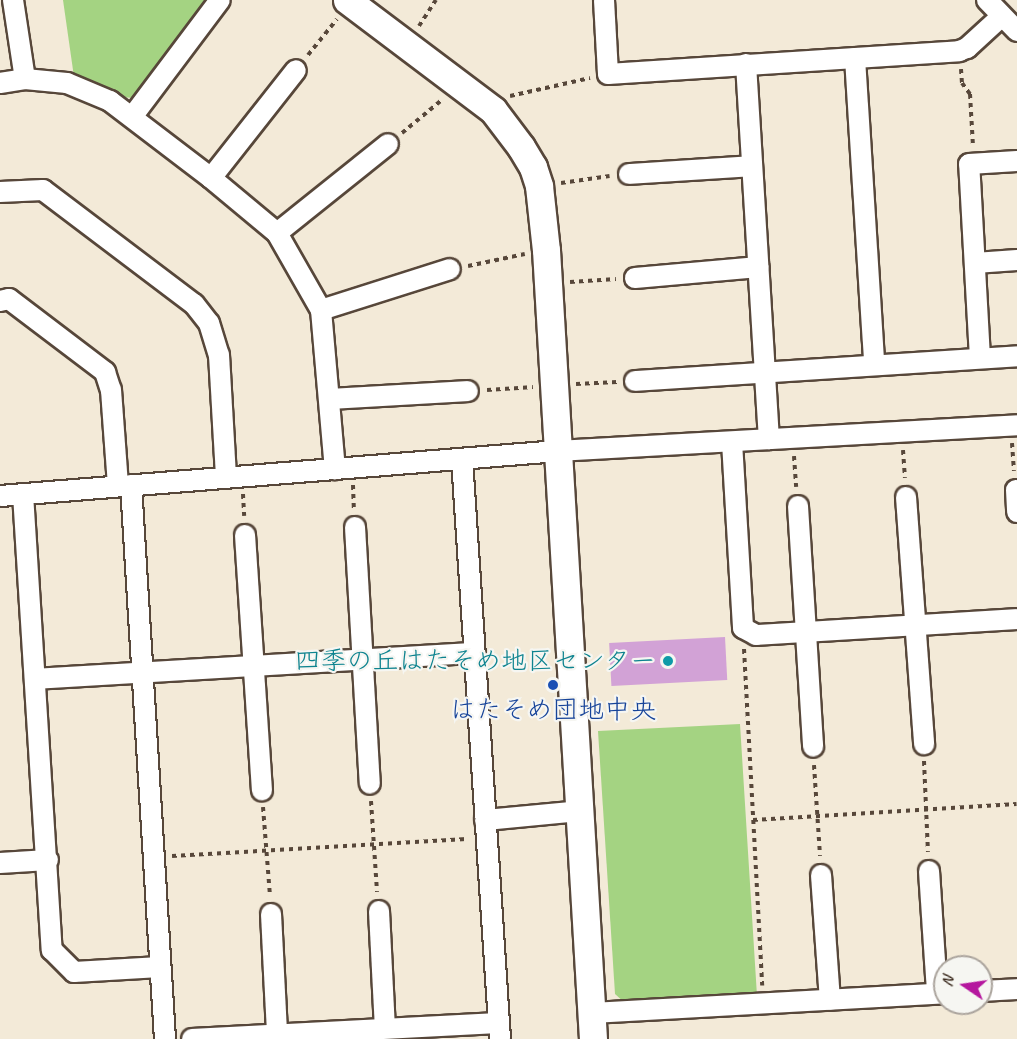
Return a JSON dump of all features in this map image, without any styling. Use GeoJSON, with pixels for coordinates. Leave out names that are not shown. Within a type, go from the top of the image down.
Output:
{"type":"FeatureCollection","features":[{"type":"Feature","properties":{"kind":"street"},"geometry":{"type":"LineString","coordinates":[[13,0],[25,79]]}},
{"type":"Feature","properties":{"kind":"street"},"geometry":{"type":"LineString","coordinates":[[132,117],[220,0]]}},
{"type":"Feature","properties":{"kind":"street"},"geometry":{"type":"LineString","coordinates":[[604,0],[608,74],[959,51],[967,48],[1001,17]]}},
{"type":"Feature","properties":{"kind":"street"},"geometry":{"type":"LineString","coordinates":[[987,0],[1017,31]]}},
{"type":"Feature","properties":{"kind":"street"},"geometry":{"type":"LineString","coordinates":[[349,1],[493,110],[527,157],[538,186],[546,250],[593,1026],[763,1004],[933,994]]}},
{"type":"Feature","properties":{"kind":"street"},"geometry":{"type":"LineString","coordinates":[[855,57],[874,364]]}},
{"type":"Feature","properties":{"kind":"street"},"geometry":{"type":"LineString","coordinates":[[746,64],[770,439]]}},
{"type":"Feature","properties":{"kind":"street"},"geometry":{"type":"LineString","coordinates":[[211,178],[296,70]]}},
{"type":"Feature","properties":{"kind":"street"},"geometry":{"type":"LineString","coordinates":[[0,83],[25,79],[67,83],[110,101],[211,178],[277,233],[321,310],[330,399],[343,468]]}},
{"type":"Feature","properties":{"kind":"street"},"geometry":{"type":"LineString","coordinates":[[277,233],[388,144]]}},
{"type":"Feature","properties":{"kind":"street"},"geometry":{"type":"LineString","coordinates":[[980,358],[969,165],[1017,161]]}},
{"type":"Feature","properties":{"kind":"street"},"geometry":{"type":"LineString","coordinates":[[629,174],[752,166]]}},
{"type":"Feature","properties":{"kind":"street"},"geometry":{"type":"LineString","coordinates":[[0,192],[25,189],[43,190],[194,304],[209,323],[219,356],[234,477]]}},
{"type":"Feature","properties":{"kind":"street"},"geometry":{"type":"LineString","coordinates":[[975,263],[1017,260]]}},
{"type":"Feature","properties":{"kind":"street"},"geometry":{"type":"LineString","coordinates":[[635,278],[759,267]]}},
{"type":"Feature","properties":{"kind":"street"},"geometry":{"type":"LineString","coordinates":[[321,310],[450,269]]}},
{"type":"Feature","properties":{"kind":"street"},"geometry":{"type":"LineString","coordinates":[[0,301],[9,299],[105,372],[111,390],[124,486],[142,673],[165,1039]]}},
{"type":"Feature","properties":{"kind":"street"},"geometry":{"type":"LineString","coordinates":[[634,381],[1017,356]]}},
{"type":"Feature","properties":{"kind":"street"},"geometry":{"type":"LineString","coordinates":[[330,399],[468,391]]}},
{"type":"Feature","properties":{"kind":"street"},"geometry":{"type":"LineString","coordinates":[[0,496],[558,451],[1014,425]]}},
{"type":"Feature","properties":{"kind":"street"},"geometry":{"type":"LineString","coordinates":[[732,441],[743,628],[756,635],[1017,619]]}},
{"type":"Feature","properties":{"kind":"street"},"geometry":{"type":"LineString","coordinates":[[192,1039],[385,1028],[499,1031],[462,459]]}},
{"type":"Feature","properties":{"kind":"street"},"geometry":{"type":"LineString","coordinates":[[1016,490],[1017,512]]}},
{"type":"Feature","properties":{"kind":"street"},"geometry":{"type":"LineString","coordinates":[[23,494],[52,950],[74,972],[160,967]]}},
{"type":"Feature","properties":{"kind":"street"},"geometry":{"type":"LineString","coordinates":[[906,497],[924,744]]}},
{"type":"Feature","properties":{"kind":"street"},"geometry":{"type":"LineString","coordinates":[[798,506],[813,747]]}},
{"type":"Feature","properties":{"kind":"street"},"geometry":{"type":"LineString","coordinates":[[355,526],[370,784]]}},
{"type":"Feature","properties":{"kind":"street"},"geometry":{"type":"LineString","coordinates":[[245,535],[262,790]]}},
{"type":"Feature","properties":{"kind":"street"},"geometry":{"type":"LineString","coordinates":[[35,680],[474,653]]}},
{"type":"Feature","properties":{"kind":"street"},"geometry":{"type":"LineString","coordinates":[[485,829],[580,811]]}},
{"type":"Feature","properties":{"kind":"street"},"geometry":{"type":"LineString","coordinates":[[0,863],[48,860]]}},
{"type":"Feature","properties":{"kind":"street"},"geometry":{"type":"LineString","coordinates":[[929,871],[937,955]]}},
{"type":"Feature","properties":{"kind":"street"},"geometry":{"type":"LineString","coordinates":[[821,875],[830,1000]]}},
{"type":"Feature","properties":{"kind":"street"},"geometry":{"type":"LineString","coordinates":[[379,911],[385,1028]]}},
{"type":"Feature","properties":{"kind":"street"},"geometry":{"type":"LineString","coordinates":[[271,914],[278,1034]]}},
{"type":"Feature","properties":{"kind":"street"},"geometry":{"type":"LineString","coordinates":[[993,990],[1017,989]]}},
{"type":"Feature","properties":{"kind":"path"},"geometry":{"type":"LineString","coordinates":[[406,44],[436,0]]}},
{"type":"Feature","properties":{"kind":"path"},"geometry":{"type":"LineString","coordinates":[[296,70],[349,1]]}},
{"type":"Feature","properties":{"kind":"path"},"geometry":{"type":"LineString","coordinates":[[959,51],[962,82],[970,94],[974,165]]}},
{"type":"Feature","properties":{"kind":"path"},"geometry":{"type":"LineString","coordinates":[[493,110],[509,96],[608,74]]}},
{"type":"Feature","properties":{"kind":"path"},"geometry":{"type":"LineString","coordinates":[[388,144],[460,86]]}},
{"type":"Feature","properties":{"kind":"path"},"geometry":{"type":"LineString","coordinates":[[538,186],[629,174]]}},
{"type":"Feature","properties":{"kind":"path"},"geometry":{"type":"LineString","coordinates":[[450,269],[546,250]]}},
{"type":"Feature","properties":{"kind":"path"},"geometry":{"type":"LineString","coordinates":[[547,284],[635,278]]}},
{"type":"Feature","properties":{"kind":"path"},"geometry":{"type":"LineString","coordinates":[[468,391],[634,381]]}},
{"type":"Feature","properties":{"kind":"path"},"geometry":{"type":"LineString","coordinates":[[1014,425],[1016,490]]}},
{"type":"Feature","properties":{"kind":"path"},"geometry":{"type":"LineString","coordinates":[[902,432],[906,497]]}},
{"type":"Feature","properties":{"kind":"path"},"geometry":{"type":"LineString","coordinates":[[793,438],[798,506]]}},
{"type":"Feature","properties":{"kind":"path"},"geometry":{"type":"LineString","coordinates":[[343,468],[355,526]]}},
{"type":"Feature","properties":{"kind":"path"},"geometry":{"type":"LineString","coordinates":[[234,477],[245,535]]}},
{"type":"Feature","properties":{"kind":"path"},"geometry":{"type":"LineString","coordinates":[[743,628],[763,1004]]}},
{"type":"Feature","properties":{"kind":"path"},"geometry":{"type":"LineString","coordinates":[[924,744],[929,871]]}},
{"type":"Feature","properties":{"kind":"path"},"geometry":{"type":"LineString","coordinates":[[813,747],[821,875]]}},
{"type":"Feature","properties":{"kind":"path"},"geometry":{"type":"LineString","coordinates":[[370,784],[379,911]]}},
{"type":"Feature","properties":{"kind":"path"},"geometry":{"type":"LineString","coordinates":[[262,790],[271,914]]}},
{"type":"Feature","properties":{"kind":"path"},"geometry":{"type":"LineString","coordinates":[[753,820],[1017,804]]}},
{"type":"Feature","properties":{"kind":"path"},"geometry":{"type":"LineString","coordinates":[[154,858],[374,844],[485,829]]}},
{"type":"Feature","properties":{"kind":"green space"},"geometry":{"type":"Polygon","coordinates":[[[63,0],[208,0],[135,98],[118,97],[74,77],[63,0]]]}},
{"type":"Feature","properties":{"kind":"green space"},"geometry":{"type":"Polygon","coordinates":[[[740,724],[757,996],[625,1003],[615,994],[598,731],[740,724]]]}},
{"type":"Feature","properties":{"kind":"building","name":"四季の丘はたそめ地区センター"},"geometry":{"type":"Polygon","coordinates":[[[725,637],[727,680],[611,686],[609,643],[725,637]]]}},
{"type":"Feature","properties":{"kind":"place","name":"四季の丘はたそめ地区センター"},"geometry":{"type":"Point","coordinates":[668,661]}},
{"type":"Feature","properties":{"kind":"place","name":"はたそめ団地中央"},"geometry":{"type":"Point","coordinates":[553,685]}}]}
